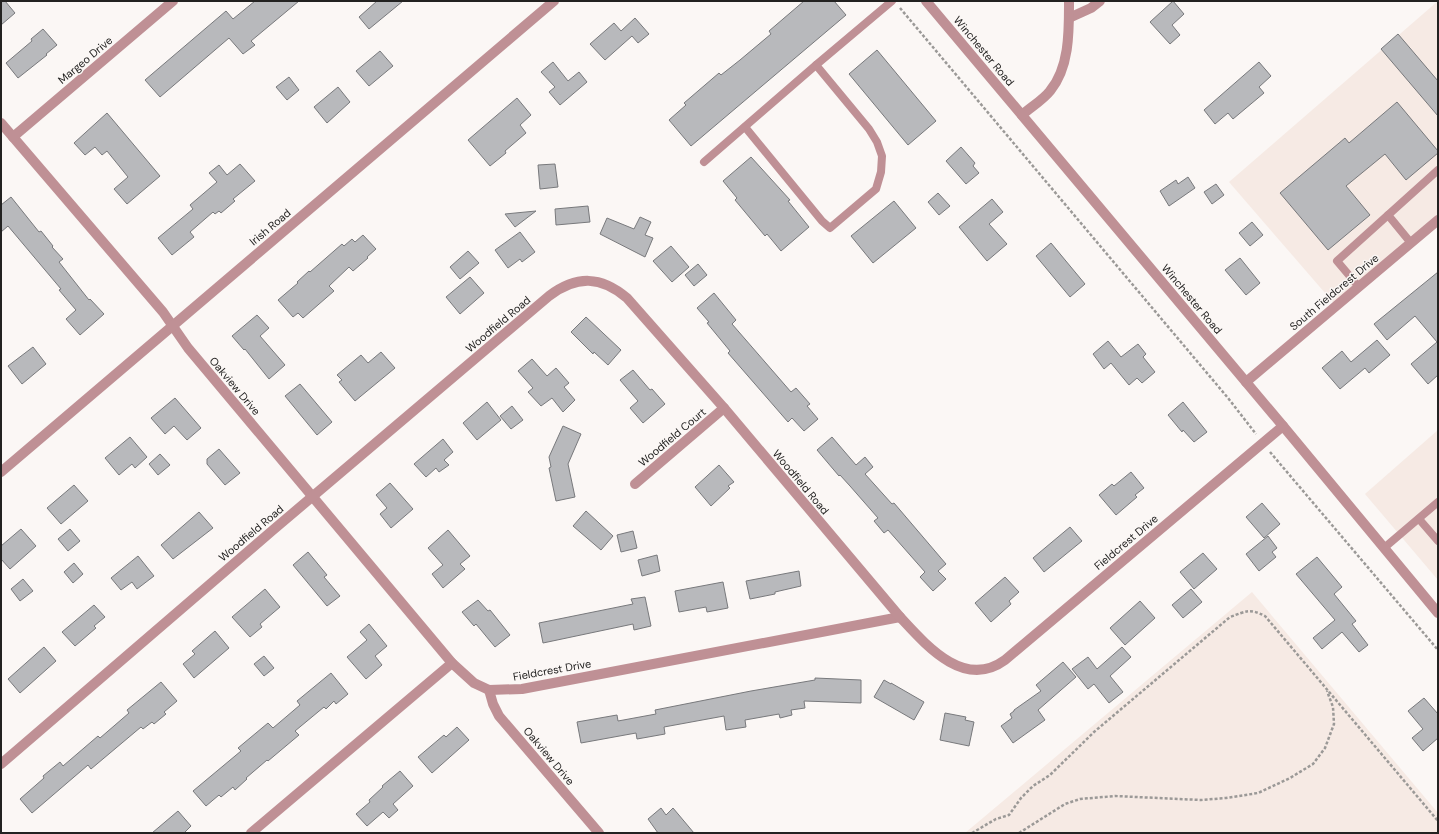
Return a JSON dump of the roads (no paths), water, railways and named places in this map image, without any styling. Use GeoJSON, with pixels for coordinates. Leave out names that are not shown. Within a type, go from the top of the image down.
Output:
{"type":"FeatureCollection","features":[{"type":"Feature","properties":{"kind":"street","name":"Margeo Drive"},"geometry":{"type":"LineString","coordinates":[[13,137],[173,1]]}},
{"type":"Feature","properties":{"kind":"street","name":"Irish Road"},"geometry":{"type":"LineString","coordinates":[[1,472],[554,1]]}},
{"type":"Feature","properties":{"kind":"street","name":"Winchester Road"},"geometry":{"type":"LineString","coordinates":[[926,1],[1438,613]]}},
{"type":"Feature","properties":{"kind":"street"},"geometry":{"type":"LineString","coordinates":[[1022,115],[1050,91],[1057,80],[1066,54],[1069,1]]}},
{"type":"Feature","properties":{"kind":"street"},"geometry":{"type":"LineString","coordinates":[[1069,18],[1091,8],[1100,1]]}},
{"type":"Feature","properties":{"kind":"street","name":"Oakview Drive"},"geometry":{"type":"LineString","coordinates":[[1,123],[158,306],[192,354],[452,663]]}},
{"type":"Feature","properties":{"kind":"street","name":"South Fieldcrest Drive"},"geometry":{"type":"LineString","coordinates":[[1246,382],[1438,220]]}},
{"type":"Feature","properties":{"kind":"street","name":"Woodfield Road"},"geometry":{"type":"LineString","coordinates":[[1,764],[549,296],[570,283],[582,281],[594,281],[617,289],[647,319],[900,617],[928,646],[950,662],[974,670],[982,669]]}},
{"type":"Feature","properties":{"kind":"street","name":"Woodfield Court"},"geometry":{"type":"LineString","coordinates":[[635,484],[724,408]]}},
{"type":"Feature","properties":{"kind":"street","name":"Fieldcrest Drive"},"geometry":{"type":"LineString","coordinates":[[982,669],[994,667],[1005,660],[1262,442],[1283,426]]}},
{"type":"Feature","properties":{"kind":"street","name":"Fieldcrest Drive"},"geometry":{"type":"LineString","coordinates":[[452,663],[474,684],[489,690],[522,689],[900,617]]}},
{"type":"Feature","properties":{"kind":"street"},"geometry":{"type":"LineString","coordinates":[[251,833],[452,663]]}},
{"type":"Feature","properties":{"kind":"street","name":"Oakview Drive"},"geometry":{"type":"LineString","coordinates":[[489,690],[493,704],[500,716],[599,833]]}},
{"type":"Feature","properties":{"kind":"lane"},"geometry":{"type":"LineString","coordinates":[[704,162],[892,1]]}},
{"type":"Feature","properties":{"kind":"lane"},"geometry":{"type":"LineString","coordinates":[[745,127],[822,221],[830,228],[840,221],[876,189],[881,172],[882,156],[877,142],[869,129],[816,65]]}},
{"type":"Feature","properties":{"kind":"lane"},"geometry":{"type":"LineString","coordinates":[[1359,287],[1337,261],[1437,173]]}},
{"type":"Feature","properties":{"kind":"lane"},"geometry":{"type":"LineString","coordinates":[[1388,215],[1411,243]]}},
{"type":"Feature","properties":{"kind":"lane"},"geometry":{"type":"LineString","coordinates":[[1384,548],[1438,502]]}},
{"type":"Feature","properties":{"kind":"lane"},"geometry":{"type":"LineString","coordinates":[[1419,519],[1438,541]]}}]}
